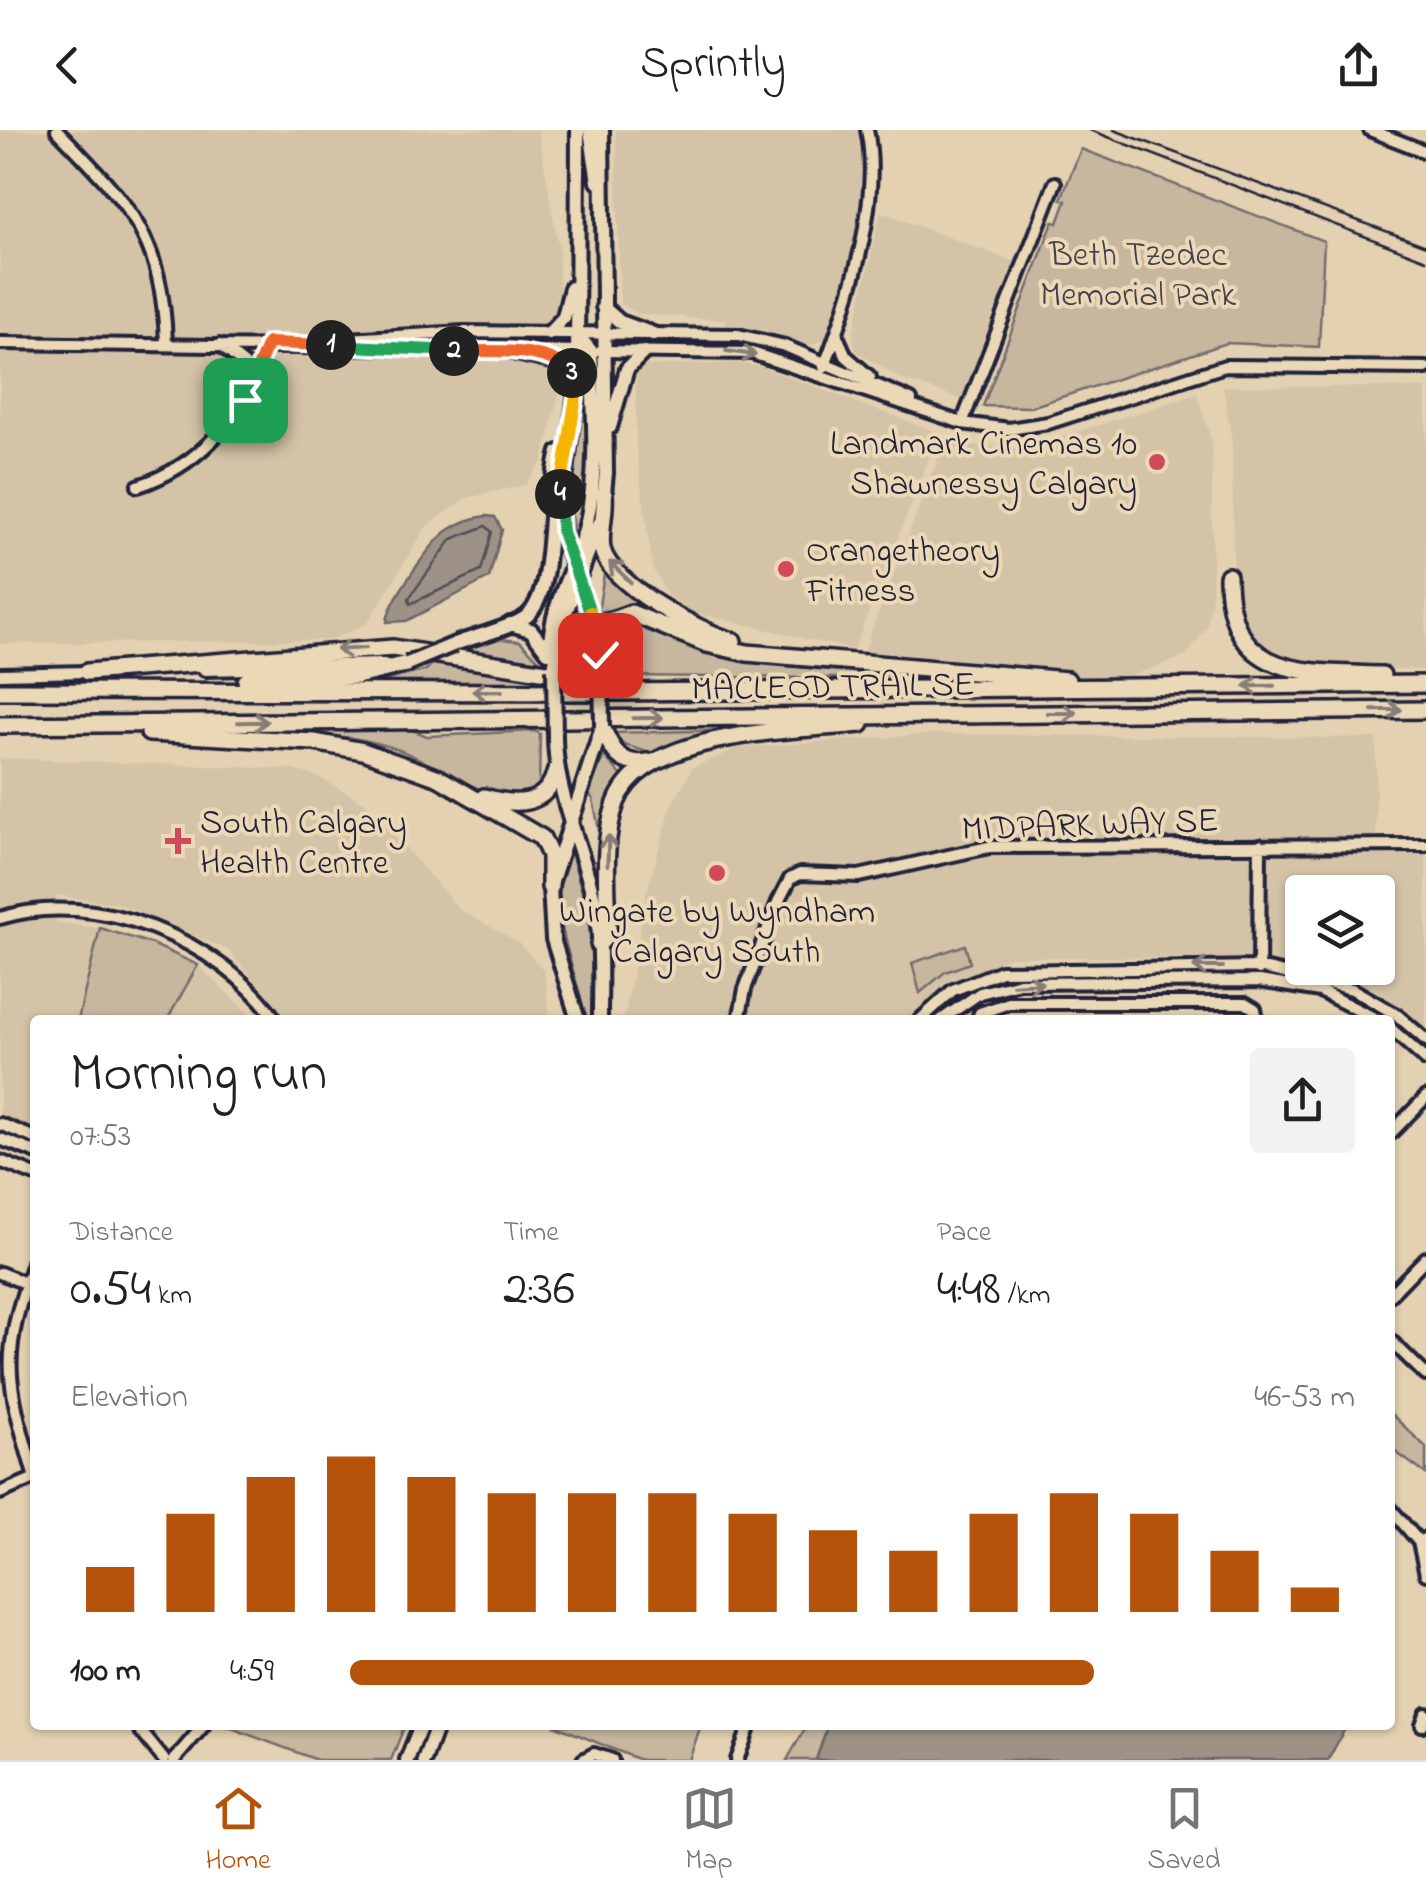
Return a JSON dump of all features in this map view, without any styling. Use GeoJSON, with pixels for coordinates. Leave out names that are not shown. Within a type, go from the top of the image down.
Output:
{"type":"FeatureCollection","features":[{"type":"Feature","properties":{"kind":"highway"},"geometry":{"type":"LineString","coordinates":[[604,494],[602,542],[606,557],[642,592],[704,631],[800,657]]}},
{"type":"Feature","properties":{"kind":"highway"},"geometry":{"type":"LineString","coordinates":[[1228,576],[1234,625],[1247,646],[1264,660],[1308,672],[1426,681]]}},
{"type":"Feature","properties":{"kind":"highway"},"geometry":{"type":"LineString","coordinates":[[598,639],[606,622],[631,613],[727,649],[1133,688]]}},
{"type":"Feature","properties":{"kind":"highway"},"geometry":{"type":"LineString","coordinates":[[88,672],[392,648],[541,674],[725,691]]}},
{"type":"Feature","properties":{"kind":"highway"},"geometry":{"type":"LineString","coordinates":[[72,690],[357,676],[407,664]]}},
{"type":"Feature","properties":{"kind":"highway","name":"MACLEOD TRAIL SE"},"geometry":{"type":"LineString","coordinates":[[0,691],[725,691],[1426,681]]}},
{"type":"Feature","properties":{"kind":"highway","name":"MACLEOD TRAIL SE"},"geometry":{"type":"LineString","coordinates":[[8,725],[1425,710]]}},
{"type":"Feature","properties":{"kind":"highway"},"geometry":{"type":"LineString","coordinates":[[602,727],[612,749],[624,761],[656,760],[738,736],[965,714]]}},
{"type":"Feature","properties":{"kind":"highway"},"geometry":{"type":"LineString","coordinates":[[8,725],[337,745],[412,766],[462,790],[542,838],[550,855],[550,887]]}},
{"type":"Feature","properties":{"kind":"highway"},"geometry":{"type":"LineString","coordinates":[[599,944],[608,934],[608,842],[612,814],[632,775],[656,760]]}},
{"type":"Feature","properties":{"kind":"highway"},"geometry":{"type":"LineString","coordinates":[[462,790],[504,802],[530,802],[549,790],[556,770]]}},
{"type":"Feature","properties":{"kind":"main road"},"geometry":{"type":"LineString","coordinates":[[575,572],[604,494],[606,444],[591,351],[577,334],[578,130]]}},
{"type":"Feature","properties":{"kind":"main road"},"geometry":{"type":"LineString","coordinates":[[590,130],[593,173],[601,189]]}},
{"type":"Feature","properties":{"kind":"main road"},"geometry":{"type":"LineString","coordinates":[[577,1015],[553,939],[550,887],[602,727],[601,670],[598,639],[562,532],[560,497],[577,383],[591,351],[604,334],[602,130]]}},
{"type":"Feature","properties":{"kind":"main road"},"geometry":{"type":"LineString","coordinates":[[549,333],[564,317],[578,246]]}},
{"type":"Feature","properties":{"kind":"main road"},"geometry":{"type":"LineString","coordinates":[[603,308],[625,324],[653,334]]}},
{"type":"Feature","properties":{"kind":"main road"},"geometry":{"type":"LineString","coordinates":[[508,351],[560,362],[577,383]]}},
{"type":"Feature","properties":{"kind":"main road"},"geometry":{"type":"LineString","coordinates":[[591,351],[592,492],[554,668],[556,770],[592,892],[599,944],[600,1015]]}},
{"type":"Feature","properties":{"kind":"main road"},"geometry":{"type":"LineString","coordinates":[[606,444],[626,369],[644,352]]}},
{"type":"Feature","properties":{"kind":"main road"},"geometry":{"type":"LineString","coordinates":[[88,672],[407,664],[526,617],[545,583],[550,486],[559,452],[569,437]]}},
{"type":"Feature","properties":{"kind":"main road"},"geometry":{"type":"LineString","coordinates":[[508,624],[524,626],[537,635],[554,668]]}},
{"type":"Feature","properties":{"kind":"main road"},"geometry":{"type":"LineString","coordinates":[[570,1015],[572,996]]}},
{"type":"Feature","properties":{"kind":"main road"},"geometry":{"type":"LineString","coordinates":[[407,1760],[419,1730]]}},
{"type":"Feature","properties":{"kind":"main road"},"geometry":{"type":"LineString","coordinates":[[424,1760],[435,1730]]}},
{"type":"Feature","properties":{"kind":"street"},"geometry":{"type":"LineString","coordinates":[[57,130],[147,238],[162,276],[166,342]]}},
{"type":"Feature","properties":{"kind":"street"},"geometry":{"type":"LineString","coordinates":[[821,377],[849,303],[871,162],[867,130]]}},
{"type":"Feature","properties":{"kind":"street"},"geometry":{"type":"LineString","coordinates":[[1370,130],[1390,134],[1426,152]]}},
{"type":"Feature","properties":{"kind":"street"},"geometry":{"type":"LineString","coordinates":[[962,423],[1055,184]]}},
{"type":"Feature","properties":{"kind":"street"},"geometry":{"type":"LineString","coordinates":[[305,344],[380,334],[745,336],[826,363],[940,415]]}},
{"type":"Feature","properties":{"kind":"street"},"geometry":{"type":"LineString","coordinates":[[837,336],[846,356],[882,386]]}},
{"type":"Feature","properties":{"kind":"street"},"geometry":{"type":"LineString","coordinates":[[0,343],[268,343],[508,351],[740,352],[962,423],[996,429],[1032,427],[1225,366],[1426,368]]}},
{"type":"Feature","properties":{"kind":"street"},"geometry":{"type":"LineString","coordinates":[[215,343],[246,364],[250,390]]}},
{"type":"Feature","properties":{"kind":"street"},"geometry":{"type":"LineString","coordinates":[[138,486],[203,450],[230,422],[250,390],[268,343]]}},
{"type":"Feature","properties":{"kind":"street"},"geometry":{"type":"LineString","coordinates":[[0,674],[88,672]]}},
{"type":"Feature","properties":{"kind":"street","name":"MIDPARK WAY SE"},"geometry":{"type":"LineString","coordinates":[[740,1015],[745,988],[778,902],[790,880],[800,874],[859,876],[988,847],[1426,845]]}},
{"type":"Feature","properties":{"kind":"street"},"geometry":{"type":"LineString","coordinates":[[1259,981],[1260,846]]}},
{"type":"Feature","properties":{"kind":"street"},"geometry":{"type":"LineString","coordinates":[[0,918],[29,910],[74,910],[152,930],[227,968],[271,1015]]}},
{"type":"Feature","properties":{"kind":"street"},"geometry":{"type":"LineString","coordinates":[[926,1015],[953,990],[1001,971],[1259,967],[1352,989],[1397,1015],[1426,1040]]}},
{"type":"Feature","properties":{"kind":"street"},"geometry":{"type":"LineString","coordinates":[[948,1015],[980,993],[1020,983],[1259,981],[1320,992],[1368,1015]]}},
{"type":"Feature","properties":{"kind":"street"},"geometry":{"type":"LineString","coordinates":[[979,1015],[1009,1002],[1245,1002],[1256,1009],[1257,1015]]}},
{"type":"Feature","properties":{"kind":"street"},"geometry":{"type":"LineString","coordinates":[[1395,1032],[1426,1060]]}},
{"type":"Feature","properties":{"kind":"street"},"geometry":{"type":"LineString","coordinates":[[1395,1129],[1426,1097]]}},
{"type":"Feature","properties":{"kind":"street"},"geometry":{"type":"LineString","coordinates":[[0,1124],[30,1136]]}},
{"type":"Feature","properties":{"kind":"street"},"geometry":{"type":"LineString","coordinates":[[0,1139],[30,1150]]}},
{"type":"Feature","properties":{"kind":"street"},"geometry":{"type":"LineString","coordinates":[[0,1161],[30,1173]]}},
{"type":"Feature","properties":{"kind":"street"},"geometry":{"type":"LineString","coordinates":[[1395,1290],[1426,1258]]}},
{"type":"Feature","properties":{"kind":"street"},"geometry":{"type":"LineString","coordinates":[[30,1270],[10,1328],[6,1367],[30,1459]]}},
{"type":"Feature","properties":{"kind":"street"},"geometry":{"type":"LineString","coordinates":[[0,1274],[25,1283]]}},
{"type":"Feature","properties":{"kind":"street"},"geometry":{"type":"LineString","coordinates":[[1395,1345],[1426,1375]]}},
{"type":"Feature","properties":{"kind":"street"},"geometry":{"type":"LineString","coordinates":[[0,1493],[30,1480]]}},
{"type":"Feature","properties":{"kind":"street"},"geometry":{"type":"LineString","coordinates":[[1395,1513],[1422,1540],[1426,1574]]}},
{"type":"Feature","properties":{"kind":"street"},"geometry":{"type":"LineString","coordinates":[[140,1730],[164,1760]]}},
{"type":"Feature","properties":{"kind":"street"},"geometry":{"type":"LineString","coordinates":[[174,1760],[200,1730]]}},
{"type":"Feature","properties":{"kind":"street"},"geometry":{"type":"LineString","coordinates":[[737,1760],[748,1730]]}},
{"type":"Feature","properties":{"kind":"street"},"geometry":{"type":"LineString","coordinates":[[583,1760],[594,1754],[612,1760]]}},
{"type":"Feature","properties":{"kind":"shaded area"},"geometry":{"type":"Polygon","coordinates":[[[0,130],[538,130],[559,249],[561,384],[543,460],[525,485],[467,498],[426,527],[367,624],[330,640],[0,644],[0,130]]]}},
{"type":"Feature","properties":{"kind":"shaded area"},"geometry":{"type":"Polygon","coordinates":[[[616,130],[858,130],[862,156],[860,203],[846,281],[826,339],[804,347],[762,333],[726,329],[726,320],[639,314],[620,304],[616,130]]]}},
{"type":"Feature","properties":{"kind":"shaded area"},"geometry":{"type":"Polygon","coordinates":[[[881,212],[1017,263],[964,400],[901,379],[856,351],[853,335],[881,212]]]}},
{"type":"Feature","properties":{"kind":"shaded area"},"geometry":{"type":"Polygon","coordinates":[[[736,363],[762,367],[939,433],[854,650],[691,612],[667,595],[653,569],[636,447],[636,366],[736,363]]]}},
{"type":"Feature","properties":{"kind":"shaded area"},"geometry":{"type":"Polygon","coordinates":[[[1223,386],[1426,388],[1426,670],[1300,665],[1266,654],[1246,635],[1234,606],[1232,441],[1223,386]]]}},
{"type":"Feature","properties":{"kind":"shaded area"},"geometry":{"type":"Polygon","coordinates":[[[1197,394],[1212,441],[1212,597],[1207,627],[1186,656],[1130,676],[854,677],[946,437],[967,445],[1025,448],[1197,394]]]}},
{"type":"Feature","properties":{"kind":"shaded area"},"geometry":{"type":"Polygon","coordinates":[[[933,734],[1376,738],[1376,837],[1426,837],[1426,1031],[1400,1007],[1353,985],[1395,985],[1395,875],[1285,875],[1285,963],[1239,958],[1010,957],[945,984],[921,1015],[625,1015],[647,891],[672,804],[692,768],[738,748],[933,734]]]}},
{"type":"Feature","properties":{"kind":"shaded area"},"geometry":{"type":"Polygon","coordinates":[[[0,758],[289,769],[316,776],[367,804],[460,910],[518,942],[544,971],[549,1015],[286,1015],[228,950],[119,904],[56,895],[56,923],[100,928],[79,1015],[30,1015],[30,1127],[0,1115],[0,758]]]}},
{"type":"Feature","properties":{"kind":"shaded area"},"geometry":{"type":"Polygon","coordinates":[[[198,965],[249,1015],[170,1015],[198,965]]]}},
{"type":"Feature","properties":{"kind":"green space","name":"Beth Tzedec Memorial Park"},"geometry":{"type":"Polygon","coordinates":[[[1081,149],[1324,241],[1319,347],[1227,343],[1031,407],[983,406],[1053,222],[1058,223],[1066,201],[1061,199],[1081,149]]]}},
{"type":"Feature","properties":{"kind":"green space"},"geometry":{"type":"Polygon","coordinates":[[[583,407],[587,407],[587,486],[574,540],[570,496],[583,407]]]}},
{"type":"Feature","properties":{"kind":"green space"},"geometry":{"type":"Polygon","coordinates":[[[605,568],[674,624],[627,607],[598,612],[605,568]]]}},
{"type":"Feature","properties":{"kind":"green space"},"geometry":{"type":"Polygon","coordinates":[[[625,621],[740,661],[954,679],[612,675],[611,625],[625,621]]]}},
{"type":"Feature","properties":{"kind":"green space"},"geometry":{"type":"Polygon","coordinates":[[[490,638],[520,641],[540,661],[540,669],[457,651],[490,638]]]}},
{"type":"Feature","properties":{"kind":"green space"},"geometry":{"type":"Polygon","coordinates":[[[436,660],[540,678],[540,687],[364,686],[426,670],[436,660]]]}},
{"type":"Feature","properties":{"kind":"green space"},"geometry":{"type":"Polygon","coordinates":[[[313,729],[412,730],[427,736],[535,731],[540,734],[539,789],[522,795],[486,791],[399,750],[313,733],[313,729]]]}},
{"type":"Feature","properties":{"kind":"green space"},"geometry":{"type":"Polygon","coordinates":[[[734,730],[650,753],[615,742],[612,733],[734,730]]]}},
{"type":"Feature","properties":{"kind":"green space"},"geometry":{"type":"Polygon","coordinates":[[[604,756],[623,777],[601,840],[593,799],[588,793],[604,756]]]}},
{"type":"Feature","properties":{"kind":"green space"},"geometry":{"type":"Polygon","coordinates":[[[566,852],[571,853],[590,920],[596,1015],[585,1015],[564,938],[559,898],[566,852]]]}},
{"type":"Feature","properties":{"kind":"green space"},"geometry":{"type":"Polygon","coordinates":[[[100,928],[152,944],[198,965],[170,1015],[79,1015],[100,928]]]}},
{"type":"Feature","properties":{"kind":"green space"},"geometry":{"type":"Polygon","coordinates":[[[965,945],[970,963],[945,972],[920,993],[912,963],[965,945]]]}},
{"type":"Feature","properties":{"kind":"green space"},"geometry":{"type":"Polygon","coordinates":[[[1395,1418],[1426,1447],[1426,1474],[1395,1452],[1395,1418]]]}},
{"type":"Feature","properties":{"kind":"green space"},"geometry":{"type":"Polygon","coordinates":[[[236,1730],[403,1730],[391,1760],[317,1760],[236,1730]]]}},
{"type":"Feature","properties":{"kind":"green space"},"geometry":{"type":"Polygon","coordinates":[[[566,1730],[699,1730],[689,1760],[640,1760],[566,1730]]]}},
{"type":"Feature","properties":{"kind":"green space"},"geometry":{"type":"Polygon","coordinates":[[[804,1730],[826,1730],[816,1760],[787,1760],[804,1730]]]}},
{"type":"Feature","properties":{"kind":"water"},"geometry":{"type":"Polygon","coordinates":[[[495,517],[502,530],[489,578],[406,621],[387,622],[403,587],[441,536],[471,519],[495,517]]]}},
{"type":"Feature","properties":{"kind":"water"},"geometry":{"type":"Polygon","coordinates":[[[826,1730],[1344,1730],[1328,1760],[816,1760],[826,1730]]]}},
{"type":"Feature","properties":{"kind":"tram line"},"geometry":{"type":"LineString","coordinates":[[1114,130],[1426,246]]}},
{"type":"Feature","properties":{"kind":"railway"},"geometry":{"type":"LineString","coordinates":[[1090,130],[1426,260]]}},
{"type":"Feature","properties":{"kind":"place","name":"Landmark Cinemas 10 Shawnessy Calgary"},"geometry":{"type":"Point","coordinates":[1157,462]}},
{"type":"Feature","properties":{"kind":"place","name":"Orangetheory Fitness"},"geometry":{"type":"Point","coordinates":[786,569]}},
{"type":"Feature","properties":{"kind":"place","name":"South Calgary Health Centre"},"geometry":{"type":"Point","coordinates":[178,841]}},
{"type":"Feature","properties":{"kind":"place","name":"Wingate by Wyndham Calgary South"},"geometry":{"type":"Point","coordinates":[717,873]}},
{"type":"Feature","properties":{"kind":"route"},"geometry":{"type":"LineString","coordinates":[[245,400],[268,343],[508,351],[565,365],[577,383],[560,497],[562,532],[592,618],[600,655]]}}]}
